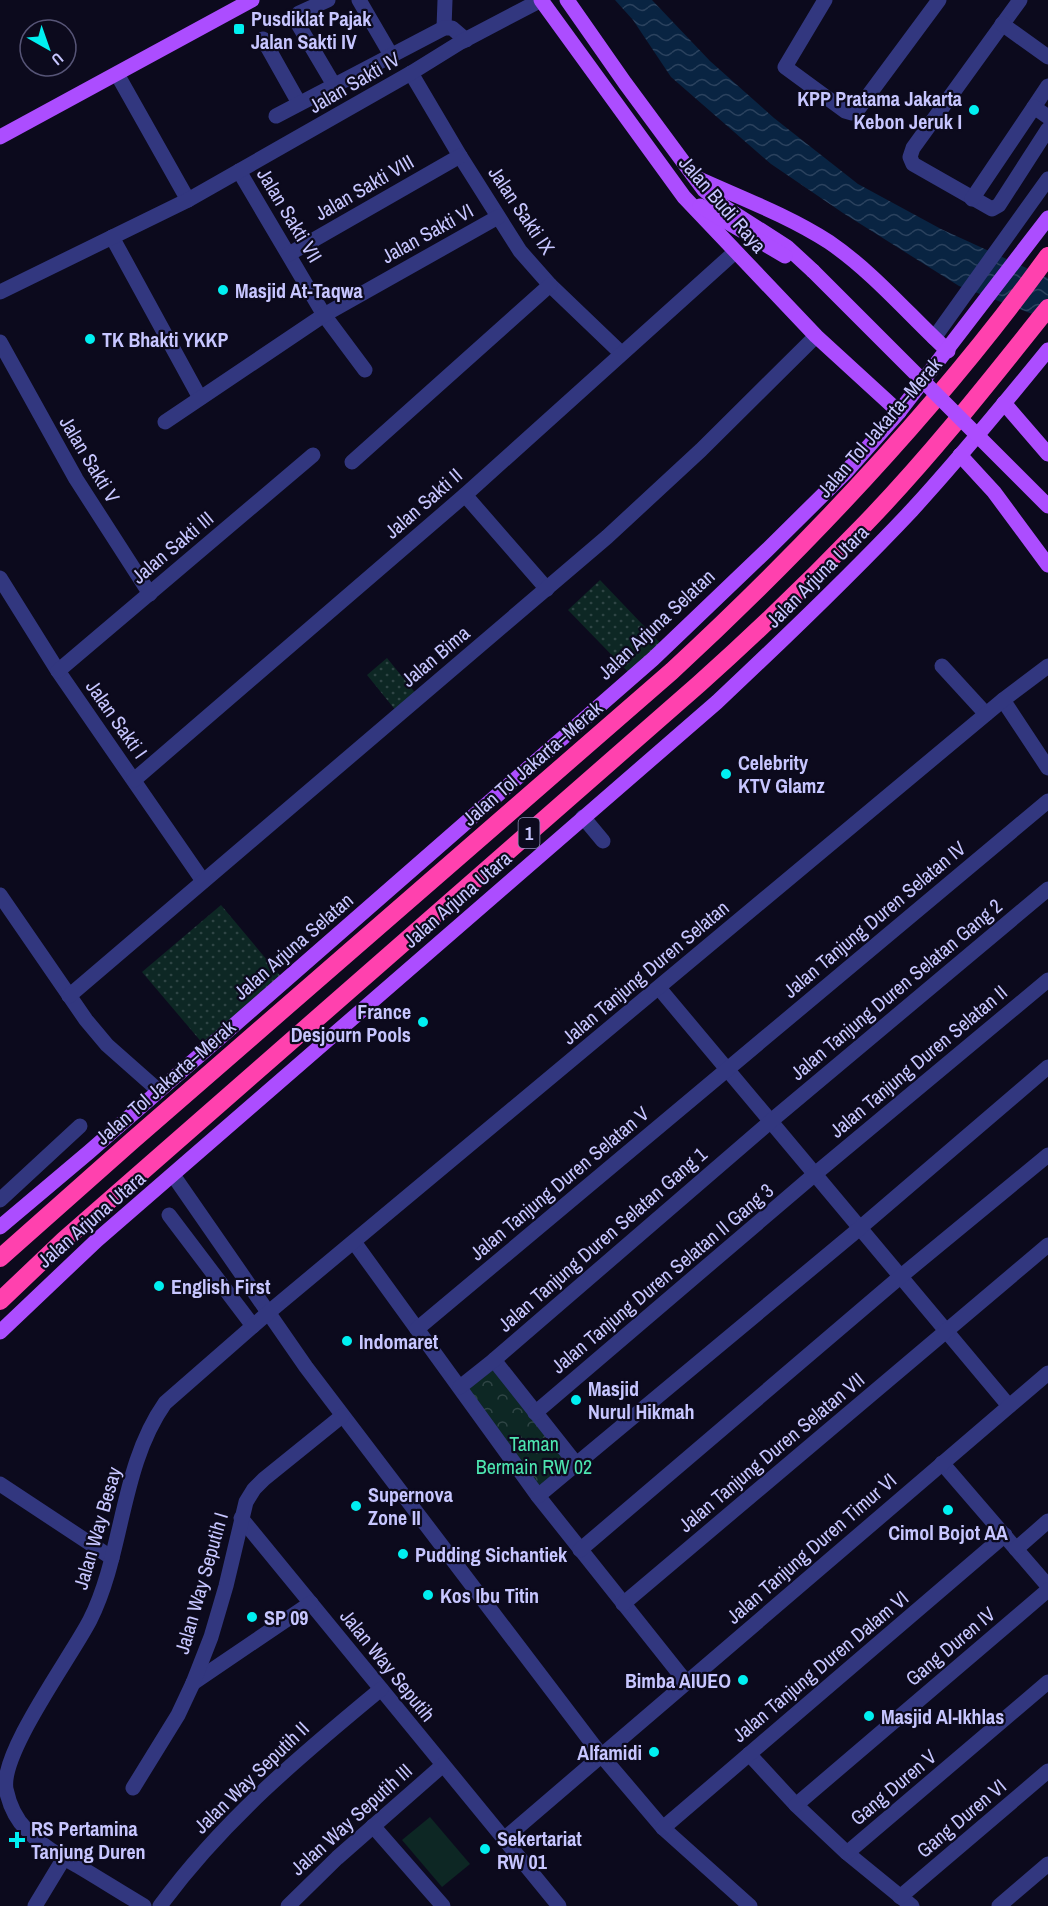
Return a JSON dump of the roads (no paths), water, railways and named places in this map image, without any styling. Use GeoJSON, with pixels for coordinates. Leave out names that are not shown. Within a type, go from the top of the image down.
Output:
{"type":"FeatureCollection","features":[{"type":"Feature","properties":{"kind":"highway","name":"Jalan Tol Jakarta–Merak"},"geometry":{"type":"LineString","coordinates":[[0,1258],[672,671],[739,609],[842,504],[927,409],[1000,321],[1045,260]]}},
{"type":"Feature","properties":{"kind":"highway","name":"1"},"geometry":{"type":"LineString","coordinates":[[0,1301],[64,1240],[760,629],[864,525],[938,443],[1048,308]]}},
{"type":"Feature","properties":{"kind":"main road"},"geometry":{"type":"LineString","coordinates":[[0,137],[117,74],[233,5],[252,0]]}},
{"type":"Feature","properties":{"kind":"main road","name":"Jalan Budi Raya"},"geometry":{"type":"LineString","coordinates":[[541,0],[684,197],[816,336],[899,412]]}},
{"type":"Feature","properties":{"kind":"main road","name":"Jalan Budi Raya"},"geometry":{"type":"LineString","coordinates":[[567,0],[694,177],[798,225],[829,242],[856,263],[948,351]]}},
{"type":"Feature","properties":{"kind":"main road"},"geometry":{"type":"LineString","coordinates":[[694,177],[715,200],[787,247],[813,270],[1048,506]]}},
{"type":"Feature","properties":{"kind":"main road"},"geometry":{"type":"LineString","coordinates":[[684,197],[781,255],[799,259]]}},
{"type":"Feature","properties":{"kind":"main road","name":"Jalan Arjuna Selatan"},"geometry":{"type":"LineString","coordinates":[[0,1227],[653,659],[845,473],[899,412],[948,351],[1048,218]]}},
{"type":"Feature","properties":{"kind":"main road","name":"Jalan Arjuna Utara"},"geometry":{"type":"LineString","coordinates":[[0,1332],[97,1240],[717,702],[844,580],[913,508],[1048,350]]}},
{"type":"Feature","properties":{"kind":"main road"},"geometry":{"type":"LineString","coordinates":[[1004,403],[1048,454]]}},
{"type":"Feature","properties":{"kind":"main road"},"geometry":{"type":"LineString","coordinates":[[960,455],[994,492],[1048,565]]}},
{"type":"Feature","properties":{"kind":"street"},"geometry":{"type":"LineString","coordinates":[[328,0],[298,13],[295,19],[334,86]]}},
{"type":"Feature","properties":{"kind":"street"},"geometry":{"type":"LineString","coordinates":[[359,0],[391,55]]}},
{"type":"Feature","properties":{"kind":"street"},"geometry":{"type":"LineString","coordinates":[[444,28],[445,0]]}},
{"type":"Feature","properties":{"kind":"street","name":"Jalan Sakti IV"},"geometry":{"type":"LineString","coordinates":[[0,292],[188,200],[466,40],[541,0]]}},
{"type":"Feature","properties":{"kind":"street"},"geometry":{"type":"LineString","coordinates":[[825,0],[784,67],[844,111],[852,113],[859,108],[939,0]]}},
{"type":"Feature","properties":{"kind":"street"},"geometry":{"type":"LineString","coordinates":[[1020,0],[913,148],[910,157],[913,164],[992,209],[999,205],[1048,129]]}},
{"type":"Feature","properties":{"kind":"street"},"geometry":{"type":"LineString","coordinates":[[1002,24],[1048,57]]}},
{"type":"Feature","properties":{"kind":"street"},"geometry":{"type":"LineString","coordinates":[[276,116],[444,28],[452,28],[466,40]]}},
{"type":"Feature","properties":{"kind":"street"},"geometry":{"type":"LineString","coordinates":[[263,39],[298,103]]}},
{"type":"Feature","properties":{"kind":"street","name":"Jalan Sakti IX"},"geometry":{"type":"LineString","coordinates":[[411,73],[520,250],[550,285],[621,352]]}},
{"type":"Feature","properties":{"kind":"street"},"geometry":{"type":"LineString","coordinates":[[117,74],[188,200]]}},
{"type":"Feature","properties":{"kind":"street"},"geometry":{"type":"LineString","coordinates":[[972,199],[1048,86]]}},
{"type":"Feature","properties":{"kind":"street"},"geometry":{"type":"LineString","coordinates":[[1034,107],[1048,117]]}},
{"type":"Feature","properties":{"kind":"street","name":"Jalan Sakti VIII"},"geometry":{"type":"LineString","coordinates":[[289,254],[460,156]]}},
{"type":"Feature","properties":{"kind":"street","name":"Jalan Sakti VII"},"geometry":{"type":"LineString","coordinates":[[239,171],[324,315],[365,370]]}},
{"type":"Feature","properties":{"kind":"street"},"geometry":{"type":"LineString","coordinates":[[934,338],[1048,179]]}},
{"type":"Feature","properties":{"kind":"street","name":"Jalan Sakti VI"},"geometry":{"type":"LineString","coordinates":[[165,422],[324,315],[498,217]]}},
{"type":"Feature","properties":{"kind":"street"},"geometry":{"type":"LineString","coordinates":[[112,237],[200,398]]}},
{"type":"Feature","properties":{"kind":"street","name":"Jalan Sakti II"},"geometry":{"type":"LineString","coordinates":[[134,780],[465,495],[621,352],[735,252]]}},
{"type":"Feature","properties":{"kind":"street"},"geometry":{"type":"LineString","coordinates":[[352,462],[550,285]]}},
{"type":"Feature","properties":{"kind":"street","name":"Jalan Bima"},"geometry":{"type":"LineString","coordinates":[[69,996],[607,537],[701,450],[816,336]]}},
{"type":"Feature","properties":{"kind":"street","name":"Jalan Sakti V"},"geometry":{"type":"LineString","coordinates":[[0,342],[76,479],[150,594]]}},
{"type":"Feature","properties":{"kind":"street","name":"Jalan Sakti III"},"geometry":{"type":"LineString","coordinates":[[58,671],[313,455]]}},
{"type":"Feature","properties":{"kind":"street"},"geometry":{"type":"LineString","coordinates":[[465,495],[547,589]]}},
{"type":"Feature","properties":{"kind":"street","name":"Jalan Sakti I"},"geometry":{"type":"LineString","coordinates":[[0,578],[58,671],[203,881]]}},
{"type":"Feature","properties":{"kind":"street"},"geometry":{"type":"LineString","coordinates":[[942,666],[986,714]]}},
{"type":"Feature","properties":{"kind":"street","name":"Jalan Tanjung Duren Selatan"},"geometry":{"type":"LineString","coordinates":[[269,1312],[986,714],[1048,666]]}},
{"type":"Feature","properties":{"kind":"street"},"geometry":{"type":"LineString","coordinates":[[1003,700],[1048,768]]}},
{"type":"Feature","properties":{"kind":"street","name":"Jalan Tanjung Duren Selatan IV"},"geometry":{"type":"LineString","coordinates":[[727,1069],[1048,801]]}},
{"type":"Feature","properties":{"kind":"street"},"geometry":{"type":"LineString","coordinates":[[583,817],[603,841]]}},
{"type":"Feature","properties":{"kind":"street","name":"Jalan Tanjung Duren Selatan Gang 2"},"geometry":{"type":"LineString","coordinates":[[771,1121],[1048,889]]}},
{"type":"Feature","properties":{"kind":"street"},"geometry":{"type":"LineString","coordinates":[[0,895],[69,996],[107,1045],[159,1091]]}},
{"type":"Feature","properties":{"kind":"street","name":"Jalan Tanjung Duren Selatan II"},"geometry":{"type":"LineString","coordinates":[[815,1174],[1048,980]]}},
{"type":"Feature","properties":{"kind":"street"},"geometry":{"type":"LineString","coordinates":[[659,988],[1009,1406]]}},
{"type":"Feature","properties":{"kind":"street"},"geometry":{"type":"LineString","coordinates":[[538,1496],[1048,1067]]}},
{"type":"Feature","properties":{"kind":"street","name":"Jalan Tanjung Duren Selatan V"},"geometry":{"type":"LineString","coordinates":[[417,1329],[727,1069]]}},
{"type":"Feature","properties":{"kind":"street","name":"Jalan Tanjung Duren Selatan Gang 1"},"geometry":{"type":"LineString","coordinates":[[460,1387],[771,1121]]}},
{"type":"Feature","properties":{"kind":"street"},"geometry":{"type":"LineString","coordinates":[[0,1200],[80,1126]]}},
{"type":"Feature","properties":{"kind":"street"},"geometry":{"type":"LineString","coordinates":[[580,1550],[900,1277],[1048,1155]]}},
{"type":"Feature","properties":{"kind":"street","name":"Jalan Tanjung Duren Selatan II Gang 3"},"geometry":{"type":"LineString","coordinates":[[536,1413],[815,1174]]}},
{"type":"Feature","properties":{"kind":"street"},"geometry":{"type":"LineString","coordinates":[[173,1175],[342,1416],[601,1755],[663,1828],[750,1906]]}},
{"type":"Feature","properties":{"kind":"street"},"geometry":{"type":"LineString","coordinates":[[169,1215],[253,1326]]}},
{"type":"Feature","properties":{"kind":"street"},"geometry":{"type":"LineString","coordinates":[[354,1242],[538,1496],[686,1682]]}},
{"type":"Feature","properties":{"kind":"street","name":"Jalan Tanjung Duren Selatan VII"},"geometry":{"type":"LineString","coordinates":[[623,1604],[1048,1245]]}},
{"type":"Feature","properties":{"kind":"street","name":"Jalan Way Besay"},"geometry":{"type":"LineString","coordinates":[[3,1788],[12,1756],[28,1723],[90,1620],[103,1589],[132,1477],[154,1419],[165,1403],[184,1385],[269,1312]]}},
{"type":"Feature","properties":{"kind":"street"},"geometry":{"type":"LineString","coordinates":[[494,1360],[577,1465]]}},
{"type":"Feature","properties":{"kind":"street","name":"Jalan Tanjung Duren Timur VI"},"geometry":{"type":"LineString","coordinates":[[601,1755],[1048,1372]]}},
{"type":"Feature","properties":{"kind":"street","name":"Jalan Way Seputih I"},"geometry":{"type":"LineString","coordinates":[[133,1788],[178,1715],[193,1683],[211,1637],[246,1502],[254,1489],[342,1416]]}},
{"type":"Feature","properties":{"kind":"street"},"geometry":{"type":"LineString","coordinates":[[942,1463],[1048,1588]]}},
{"type":"Feature","properties":{"kind":"street"},"geometry":{"type":"LineString","coordinates":[[0,1484],[112,1558]]}},
{"type":"Feature","properties":{"kind":"street","name":"Jalan Way Seputih"},"geometry":{"type":"LineString","coordinates":[[241,1518],[559,1906]]}},
{"type":"Feature","properties":{"kind":"street"},"geometry":{"type":"LineString","coordinates":[[1016,1549],[1048,1521]]}},
{"type":"Feature","properties":{"kind":"street","name":"Jalan Tanjung Duren Dalam VI"},"geometry":{"type":"LineString","coordinates":[[663,1828],[1005,1535]]}},
{"type":"Feature","properties":{"kind":"street","name":"Gang Duren IV"},"geometry":{"type":"LineString","coordinates":[[796,1804],[1048,1588]]}},
{"type":"Feature","properties":{"kind":"street"},"geometry":{"type":"LineString","coordinates":[[193,1683],[311,1603]]}},
{"type":"Feature","properties":{"kind":"street","name":"Gang Duren V"},"geometry":{"type":"LineString","coordinates":[[847,1853],[1048,1682]]}},
{"type":"Feature","properties":{"kind":"street","name":"Jalan Way Seputih II"},"geometry":{"type":"LineString","coordinates":[[160,1906],[192,1864],[261,1791],[381,1689]]}},
{"type":"Feature","properties":{"kind":"street"},"geometry":{"type":"LineString","coordinates":[[749,1754],[847,1853],[906,1901]]}},
{"type":"Feature","properties":{"kind":"street"},"geometry":{"type":"LineString","coordinates":[[504,1839],[601,1755]]}},
{"type":"Feature","properties":{"kind":"street","name":"Jalan Way Seputih III"},"geometry":{"type":"LineString","coordinates":[[288,1906],[307,1886],[443,1765]]}},
{"type":"Feature","properties":{"kind":"street","name":"Gang Duren VI"},"geometry":{"type":"LineString","coordinates":[[906,1901],[1048,1771]]}},
{"type":"Feature","properties":{"kind":"street"},"geometry":{"type":"LineString","coordinates":[[3,1788],[11,1807],[26,1829],[46,1846],[144,1906]]}},
{"type":"Feature","properties":{"kind":"street"},"geometry":{"type":"LineString","coordinates":[[374,1826],[433,1903]]}},
{"type":"Feature","properties":{"kind":"street"},"geometry":{"type":"LineString","coordinates":[[35,1906],[64,1858]]}},
{"type":"Feature","properties":{"kind":"street"},"geometry":{"type":"LineString","coordinates":[[999,1906],[1048,1864]]}},
{"type":"Feature","properties":{"kind":"water"},"geometry":{"type":"Polygon","coordinates":[[[615,0],[652,0],[710,61],[774,118],[858,184],[941,229],[1048,278],[1048,320],[959,286],[843,213],[771,164],[671,77],[633,20],[615,0]]]}},
{"type":"Feature","properties":{"kind":"place","name":"Pusdiklat Pajak Jalan Sakti IV"},"geometry":{"type":"Point","coordinates":[239,29]}},
{"type":"Feature","properties":{"kind":"place","name":"KPP Pratama Jakarta Kebon Jeruk I"},"geometry":{"type":"Point","coordinates":[974,110]}},
{"type":"Feature","properties":{"kind":"place","name":"Masjid At-Taqwa"},"geometry":{"type":"Point","coordinates":[223,290]}},
{"type":"Feature","properties":{"kind":"place","name":"TK Bhakti YKKP"},"geometry":{"type":"Point","coordinates":[90,339]}},
{"type":"Feature","properties":{"kind":"place","name":"Celebrity KTV Glamz"},"geometry":{"type":"Point","coordinates":[726,774]}},
{"type":"Feature","properties":{"kind":"place","name":"France Desjourn Pools"},"geometry":{"type":"Point","coordinates":[423,1022]}},
{"type":"Feature","properties":{"kind":"place","name":"English First"},"geometry":{"type":"Point","coordinates":[159,1286]}},
{"type":"Feature","properties":{"kind":"place","name":"Indomaret"},"geometry":{"type":"Point","coordinates":[347,1341]}},
{"type":"Feature","properties":{"kind":"place","name":"Masjid Nurul Hikmah"},"geometry":{"type":"Point","coordinates":[576,1400]}},
{"type":"Feature","properties":{"kind":"place","name":"Supernova Zone II"},"geometry":{"type":"Point","coordinates":[356,1506]}},
{"type":"Feature","properties":{"kind":"place","name":"Cimol Bojot AA"},"geometry":{"type":"Point","coordinates":[948,1510]}},
{"type":"Feature","properties":{"kind":"place","name":"Pudding Sichantiek"},"geometry":{"type":"Point","coordinates":[403,1554]}},
{"type":"Feature","properties":{"kind":"place","name":"Kos Ibu Titin"},"geometry":{"type":"Point","coordinates":[428,1595]}},
{"type":"Feature","properties":{"kind":"place","name":"SP 09"},"geometry":{"type":"Point","coordinates":[252,1617]}},
{"type":"Feature","properties":{"kind":"place","name":"Bimba AIUEO"},"geometry":{"type":"Point","coordinates":[743,1680]}},
{"type":"Feature","properties":{"kind":"place","name":"Masjid Al-Ikhlas"},"geometry":{"type":"Point","coordinates":[869,1716]}},
{"type":"Feature","properties":{"kind":"place","name":"Alfamidi"},"geometry":{"type":"Point","coordinates":[654,1752]}},
{"type":"Feature","properties":{"kind":"place","name":"RS Pertamina Tanjung Duren"},"geometry":{"type":"Point","coordinates":[17,1840]}},
{"type":"Feature","properties":{"kind":"place","name":"Sekertariat RW 01"},"geometry":{"type":"Point","coordinates":[485,1849]}},
{"type":"Feature","properties":{"kind":"park label","name":"Taman Bermain RW 02"},"geometry":{"type":"Point","coordinates":[534,1454]}}]}
